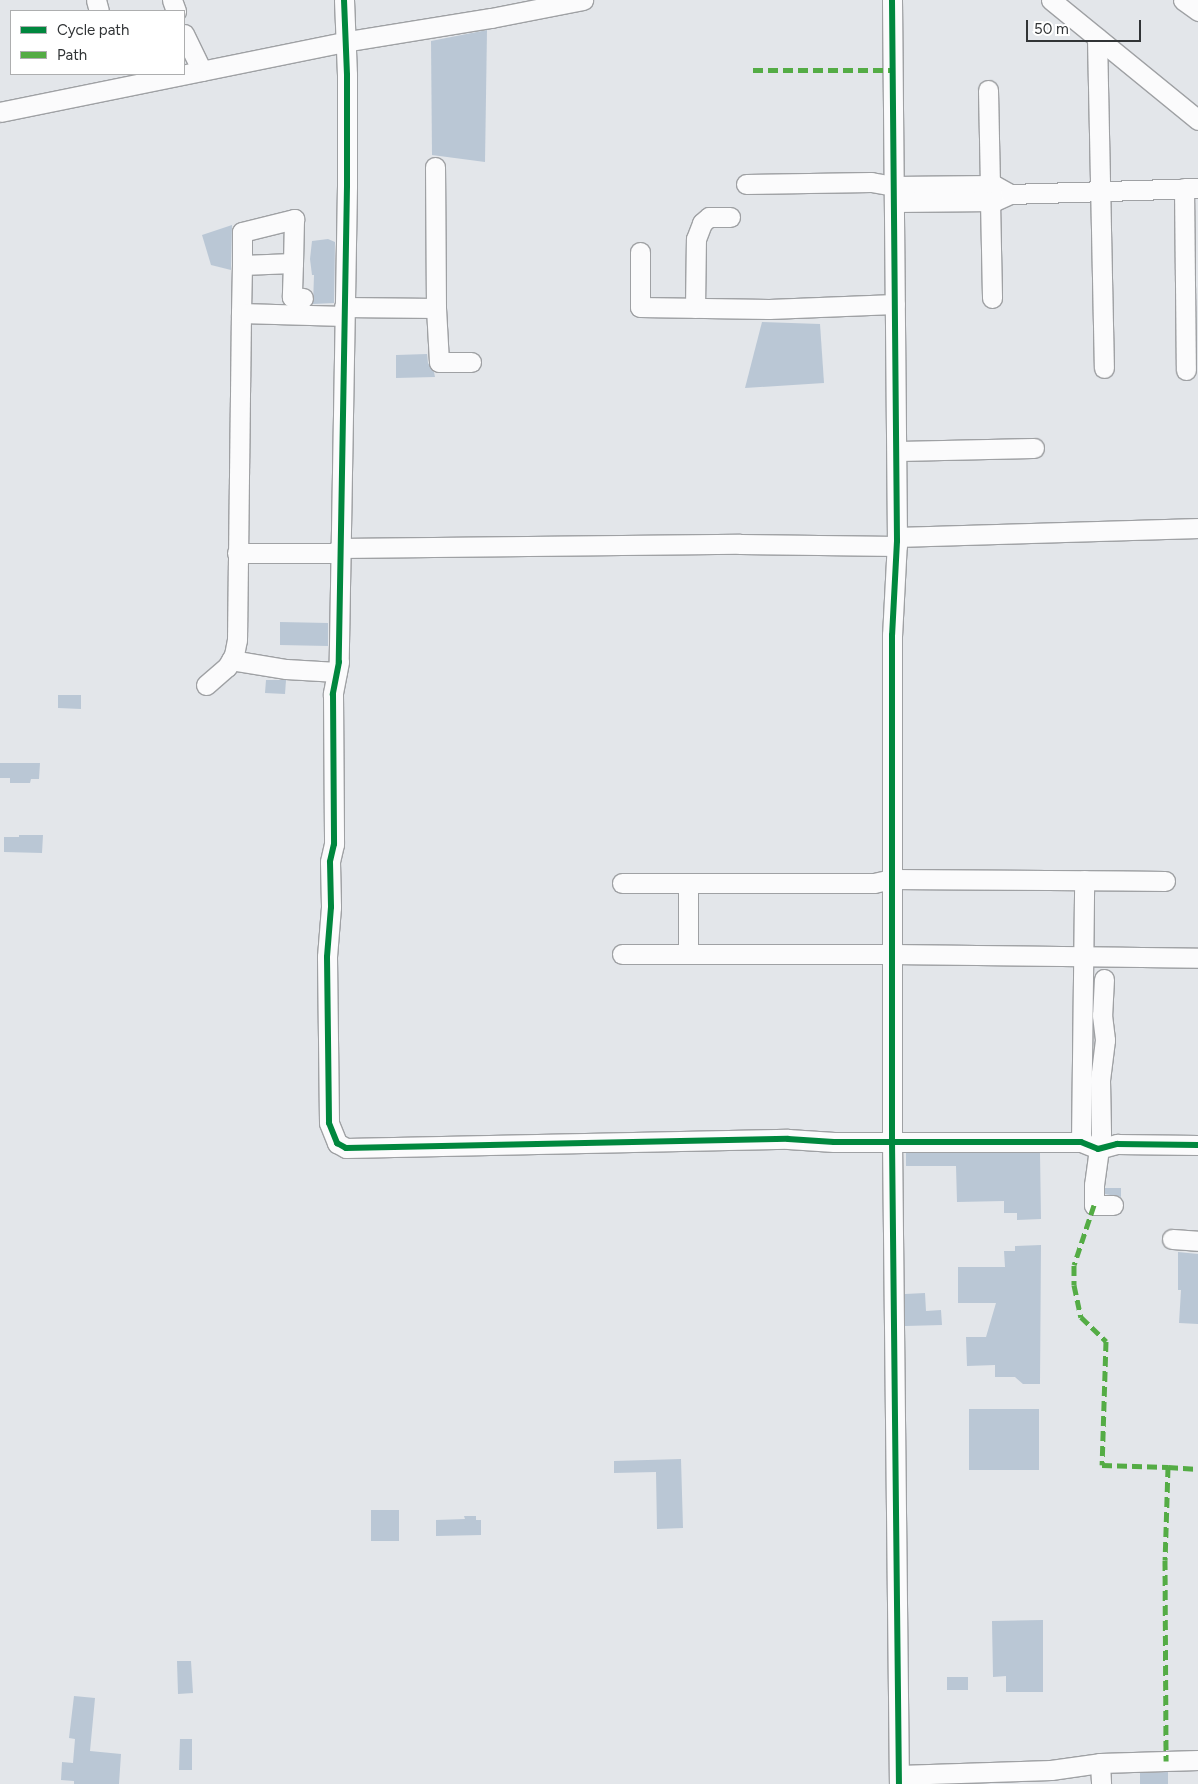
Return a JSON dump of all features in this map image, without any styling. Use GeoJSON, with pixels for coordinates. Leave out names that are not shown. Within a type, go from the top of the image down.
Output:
{"type":"FeatureCollection","features":[{"type":"Feature","properties":{"kind":"street"},"geometry":{"type":"LineString","coordinates":[[344,0],[344,42],[347,75],[344,311],[337,672],[333,694],[334,844],[330,862],[331,907],[327,957],[329,1123],[337,1144],[346,1148],[558,1145],[738,1139],[1089,1146],[1117,1144],[1198,1145]]}},
{"type":"Feature","properties":{"kind":"street"},"geometry":{"type":"LineString","coordinates":[[185,73],[344,42],[583,0]]}},
{"type":"Feature","properties":{"kind":"street"},"geometry":{"type":"LineString","coordinates":[[892,0],[897,541],[892,636],[892,1141],[899,1779],[1051,1770],[1100,1763],[1198,1760]]}},
{"type":"Feature","properties":{"kind":"street"},"geometry":{"type":"LineString","coordinates":[[1051,0],[1198,120]]}},
{"type":"Feature","properties":{"kind":"street"},"geometry":{"type":"LineString","coordinates":[[1183,0],[1198,12]]}},
{"type":"Feature","properties":{"kind":"street"},"geometry":{"type":"LineString","coordinates":[[185,36],[202,71]]}},
{"type":"Feature","properties":{"kind":"street"},"geometry":{"type":"LineString","coordinates":[[1097,38],[1104,368]]}},
{"type":"Feature","properties":{"kind":"street"},"geometry":{"type":"LineString","coordinates":[[0,112],[119,80],[165,75]]}},
{"type":"Feature","properties":{"kind":"street"},"geometry":{"type":"LineString","coordinates":[[988,90],[992,298]]}},
{"type":"Feature","properties":{"kind":"street"},"geometry":{"type":"LineString","coordinates":[[435,167],[436,308],[439,362],[471,362]]}},
{"type":"Feature","properties":{"kind":"street"},"geometry":{"type":"LineString","coordinates":[[746,184],[871,182],[894,194],[1010,194],[1191,188],[1186,370]]}},
{"type":"Feature","properties":{"kind":"street"},"geometry":{"type":"LineString","coordinates":[[695,308],[696,239],[702,223],[709,216],[730,217]]}},
{"type":"Feature","properties":{"kind":"street"},"geometry":{"type":"LineString","coordinates":[[206,685],[227,667],[237,640],[242,232],[294,220],[292,297],[303,298]]}},
{"type":"Feature","properties":{"kind":"street"},"geometry":{"type":"LineString","coordinates":[[640,252],[640,307],[769,309],[895,304]]}},
{"type":"Feature","properties":{"kind":"street"},"geometry":{"type":"LineString","coordinates":[[242,265],[293,263]]}},
{"type":"Feature","properties":{"kind":"street"},"geometry":{"type":"LineString","coordinates":[[241,313],[436,308]]}},
{"type":"Feature","properties":{"kind":"street"},"geometry":{"type":"LineString","coordinates":[[896,451],[1034,448]]}},
{"type":"Feature","properties":{"kind":"street"},"geometry":{"type":"LineString","coordinates":[[237,553],[897,541],[1198,528]]}},
{"type":"Feature","properties":{"kind":"street"},"geometry":{"type":"LineString","coordinates":[[231,660],[286,669],[337,672]]}},
{"type":"Feature","properties":{"kind":"street"},"geometry":{"type":"LineString","coordinates":[[622,883],[874,883],[892,879],[1165,881]]}},
{"type":"Feature","properties":{"kind":"street"},"geometry":{"type":"LineString","coordinates":[[1084,880],[1083,956],[1089,1146],[1094,1186],[1094,1205],[1113,1205]]}},
{"type":"Feature","properties":{"kind":"street"},"geometry":{"type":"LineString","coordinates":[[688,883],[688,954]]}},
{"type":"Feature","properties":{"kind":"street"},"geometry":{"type":"LineString","coordinates":[[622,954],[892,954],[1198,958]]}},
{"type":"Feature","properties":{"kind":"street"},"geometry":{"type":"LineString","coordinates":[[1089,1146],[1101,1125],[1100,1080],[1105,1040],[1102,1015],[1104,978]]}},
{"type":"Feature","properties":{"kind":"street"},"geometry":{"type":"LineString","coordinates":[[1172,1239],[1198,1241]]}},
{"type":"Feature","properties":{"kind":"street"},"geometry":{"type":"LineString","coordinates":[[1100,1763],[1101,1784]]}},
{"type":"Feature","properties":{"kind":"building"},"geometry":{"type":"Polygon","coordinates":[[[487,30],[485,162],[432,155],[431,41],[487,30]]]}},
{"type":"Feature","properties":{"kind":"building"},"geometry":{"type":"Polygon","coordinates":[[[232,225],[231,270],[211,265],[202,235],[232,225]]]}},
{"type":"Feature","properties":{"kind":"building"},"geometry":{"type":"Polygon","coordinates":[[[328,239],[335,242],[334,303],[313,304],[314,275],[312,275],[310,259],[312,241],[328,239]]]}},
{"type":"Feature","properties":{"kind":"building"},"geometry":{"type":"Polygon","coordinates":[[[762,322],[820,324],[824,383],[745,388],[762,322]]]}},
{"type":"Feature","properties":{"kind":"building"},"geometry":{"type":"Polygon","coordinates":[[[427,354],[428,363],[435,377],[396,378],[396,355],[427,354]]]}},
{"type":"Feature","properties":{"kind":"building"},"geometry":{"type":"Polygon","coordinates":[[[280,622],[328,623],[328,646],[280,645],[280,622]]]}},
{"type":"Feature","properties":{"kind":"building"},"geometry":{"type":"Polygon","coordinates":[[[266,680],[286,680],[285,694],[265,693],[266,680]]]}},
{"type":"Feature","properties":{"kind":"building"},"geometry":{"type":"Polygon","coordinates":[[[58,695],[81,695],[81,709],[58,708],[58,695]]]}},
{"type":"Feature","properties":{"kind":"building"},"geometry":{"type":"Polygon","coordinates":[[[0,763],[40,763],[39,779],[31,779],[30,783],[10,783],[10,778],[0,778],[0,763]]]}},
{"type":"Feature","properties":{"kind":"building"},"geometry":{"type":"Polygon","coordinates":[[[19,835],[43,835],[42,853],[4,852],[4,837],[19,837],[19,835]]]}},
{"type":"Feature","properties":{"kind":"building"},"geometry":{"type":"Polygon","coordinates":[[[906,1153],[1040,1153],[1041,1219],[1017,1220],[1017,1213],[1004,1213],[1004,1201],[957,1202],[956,1166],[906,1166],[906,1153]]]}},
{"type":"Feature","properties":{"kind":"building"},"geometry":{"type":"Polygon","coordinates":[[[1105,1188],[1121,1188],[1121,1197],[1105,1194],[1105,1188]]]}},
{"type":"Feature","properties":{"kind":"building"},"geometry":{"type":"Polygon","coordinates":[[[1041,1245],[1040,1384],[1023,1384],[1015,1377],[995,1377],[995,1365],[967,1366],[966,1337],[986,1337],[996,1303],[958,1303],[958,1267],[1005,1267],[1004,1251],[1015,1251],[1015,1246],[1041,1245]]]}},
{"type":"Feature","properties":{"kind":"building"},"geometry":{"type":"Polygon","coordinates":[[[1178,1252],[1198,1254],[1198,1324],[1179,1323],[1181,1290],[1178,1290],[1178,1252]]]}},
{"type":"Feature","properties":{"kind":"building"},"geometry":{"type":"Polygon","coordinates":[[[925,1293],[926,1311],[941,1310],[942,1325],[905,1326],[905,1294],[925,1293]]]}},
{"type":"Feature","properties":{"kind":"building"},"geometry":{"type":"Polygon","coordinates":[[[969,1409],[1039,1409],[1039,1470],[969,1470],[969,1409]]]}},
{"type":"Feature","properties":{"kind":"building"},"geometry":{"type":"Polygon","coordinates":[[[681,1459],[683,1528],[657,1529],[656,1472],[614,1473],[614,1461],[681,1459]]]}},
{"type":"Feature","properties":{"kind":"building"},"geometry":{"type":"Polygon","coordinates":[[[371,1510],[399,1510],[399,1541],[371,1541],[371,1510]]]}},
{"type":"Feature","properties":{"kind":"building"},"geometry":{"type":"Polygon","coordinates":[[[464,1516],[476,1516],[476,1520],[481,1520],[481,1535],[436,1536],[436,1520],[465,1519],[464,1516]]]}},
{"type":"Feature","properties":{"kind":"building"},"geometry":{"type":"Polygon","coordinates":[[[1043,1620],[1043,1692],[1006,1692],[1006,1676],[993,1677],[992,1621],[1043,1620]]]}},
{"type":"Feature","properties":{"kind":"building"},"geometry":{"type":"Polygon","coordinates":[[[177,1661],[191,1661],[193,1693],[178,1694],[177,1661]]]}},
{"type":"Feature","properties":{"kind":"building"},"geometry":{"type":"Polygon","coordinates":[[[947,1677],[968,1677],[968,1690],[947,1690],[947,1677]]]}},
{"type":"Feature","properties":{"kind":"building"},"geometry":{"type":"Polygon","coordinates":[[[74,1696],[95,1698],[90,1751],[121,1754],[119,1784],[74,1784],[74,1781],[61,1780],[62,1762],[73,1763],[75,1739],[69,1738],[74,1696]]]}},
{"type":"Feature","properties":{"kind":"building"},"geometry":{"type":"Polygon","coordinates":[[[180,1739],[192,1739],[192,1770],[179,1770],[180,1739]]]}},
{"type":"Feature","properties":{"kind":"building"},"geometry":{"type":"Polygon","coordinates":[[[1168,1772],[1168,1784],[1140,1784],[1140,1773],[1168,1772]]]}},
{"type":"Feature","properties":{"kind":"marked path"},"geometry":{"type":"LineString","coordinates":[[753,70],[893,70]]}},
{"type":"Feature","properties":{"kind":"marked path"},"geometry":{"type":"LineString","coordinates":[[1094,1205],[1074,1265],[1074,1285],[1081,1317],[1106,1341],[1102,1465],[1168,1467],[1165,1560],[1166,1761]]}},
{"type":"Feature","properties":{"kind":"marked path"},"geometry":{"type":"LineString","coordinates":[[1168,1467],[1198,1469]]}},
{"type":"Feature","properties":{"kind":"cycle path"},"geometry":{"type":"LineString","coordinates":[[344,0],[347,75],[347,186],[339,662],[333,694],[334,844],[330,862],[331,907],[327,957],[329,1123],[337,1143],[346,1148],[788,1139],[834,1142],[1081,1142],[1098,1149],[1117,1144],[1198,1145]]}},
{"type":"Feature","properties":{"kind":"cycle path"},"geometry":{"type":"LineString","coordinates":[[892,0],[897,541],[892,635],[892,1141],[899,1784]]}}]}
